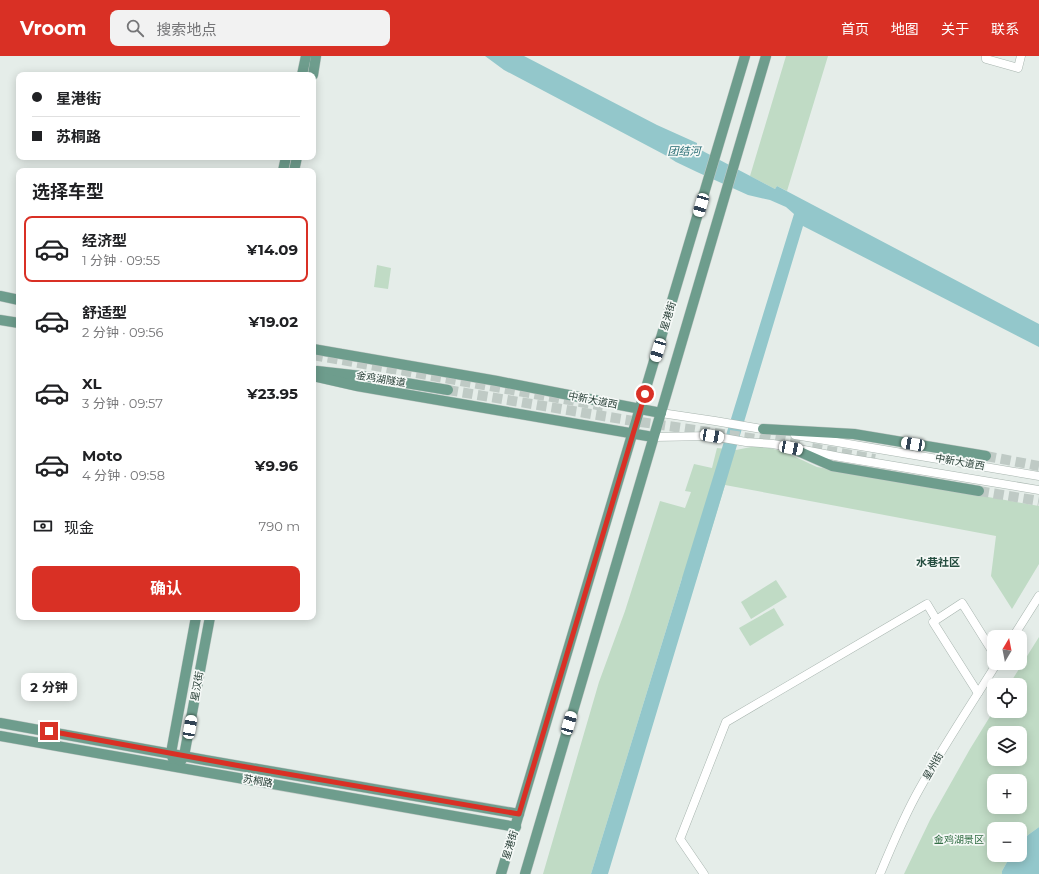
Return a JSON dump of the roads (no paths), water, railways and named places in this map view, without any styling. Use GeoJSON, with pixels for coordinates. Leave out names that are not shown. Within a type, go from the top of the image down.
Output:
{"type":"FeatureCollection","features":[{"type":"Feature","properties":{"kind":"main road"},"geometry":{"type":"LineString","coordinates":[[303,72],[306,56]]}},
{"type":"Feature","properties":{"kind":"main road"},"geometry":{"type":"LineString","coordinates":[[313,72],[316,56]]}},
{"type":"Feature","properties":{"kind":"main road","name":"星港街"},"geometry":{"type":"LineString","coordinates":[[501,874],[745,56]]}},
{"type":"Feature","properties":{"kind":"main road","name":"星港街"},"geometry":{"type":"LineString","coordinates":[[525,874],[766,56]]}},
{"type":"Feature","properties":{"kind":"main road"},"geometry":{"type":"LineString","coordinates":[[0,295],[16,298]]}},
{"type":"Feature","properties":{"kind":"main road"},"geometry":{"type":"LineString","coordinates":[[0,320],[16,323]]}},
{"type":"Feature","properties":{"kind":"main road","name":"中新大道西"},"geometry":{"type":"LineString","coordinates":[[316,350],[497,381],[661,413]]}},
{"type":"Feature","properties":{"kind":"main road","name":"金鸡湖隧道"},"geometry":{"type":"LineString","coordinates":[[316,370],[370,377],[448,390]]}},
{"type":"Feature","properties":{"kind":"main road","name":"中新大道西"},"geometry":{"type":"LineString","coordinates":[[316,377],[357,386],[653,437]]}},
{"type":"Feature","properties":{"kind":"main road"},"geometry":{"type":"LineString","coordinates":[[763,429],[854,434],[986,456]]}},
{"type":"Feature","properties":{"kind":"main road"},"geometry":{"type":"LineString","coordinates":[[791,448],[832,466],[979,491]]}},
{"type":"Feature","properties":{"kind":"main road","name":"星汉街"},"geometry":{"type":"LineString","coordinates":[[171,753],[195,620]]}},
{"type":"Feature","properties":{"kind":"main road","name":"星汉街"},"geometry":{"type":"LineString","coordinates":[[176,767],[184,756],[209,620]]}},
{"type":"Feature","properties":{"kind":"main road","name":"苏桐路"},"geometry":{"type":"LineString","coordinates":[[0,723],[519,814]]}},
{"type":"Feature","properties":{"kind":"main road"},"geometry":{"type":"LineString","coordinates":[[32,741],[34,729]]}},
{"type":"Feature","properties":{"kind":"main road","name":"苏桐路"},"geometry":{"type":"LineString","coordinates":[[0,736],[516,827]]}},
{"type":"Feature","properties":{"kind":"main road"},"geometry":{"type":"LineString","coordinates":[[171,753],[176,767]]}},
{"type":"Feature","properties":{"kind":"main road"},"geometry":{"type":"LineString","coordinates":[[307,790],[309,778]]}},
{"type":"Feature","properties":{"kind":"main road"},"geometry":{"type":"LineString","coordinates":[[495,823],[497,810]]}},
{"type":"Feature","properties":{"kind":"street"},"geometry":{"type":"LineString","coordinates":[[986,56],[986,59],[1018,68],[1021,56]]}},
{"type":"Feature","properties":{"kind":"street","name":"中新大道西"},"geometry":{"type":"LineString","coordinates":[[661,413],[1039,476]]}},
{"type":"Feature","properties":{"kind":"street","name":"中新大道西"},"geometry":{"type":"LineString","coordinates":[[653,437],[712,436],[746,442],[774,444],[840,457],[1039,490]]}},
{"type":"Feature","properties":{"kind":"street"},"geometry":{"type":"LineString","coordinates":[[1017,630],[1039,596]]}},
{"type":"Feature","properties":{"kind":"street"},"geometry":{"type":"LineString","coordinates":[[978,693],[932,622],[962,603],[987,643]]}},
{"type":"Feature","properties":{"kind":"street"},"geometry":{"type":"LineString","coordinates":[[704,874],[680,839],[726,722],[927,604],[936,619]]}},
{"type":"Feature","properties":{"kind":"street","name":"星州街"},"geometry":{"type":"LineString","coordinates":[[880,874],[902,822],[919,789],[993,670]]}},
{"type":"Feature","properties":{"kind":"water","name":"团结河"},"geometry":{"type":"Polygon","coordinates":[[[485,56],[524,56],[657,125],[697,143],[697,148],[775,189],[777,186],[1039,324],[1039,347],[803,226],[608,874],[591,874],[794,214],[786,207],[770,200],[748,195],[676,162],[504,70],[485,56]]]}},
{"type":"Feature","properties":{"kind":"water"},"geometry":{"type":"Polygon","coordinates":[[[1039,827],[1039,874],[1002,874],[1007,862],[1027,862],[1028,835],[1039,827]]]}},
{"type":"Feature","properties":{"kind":"tunnel"},"geometry":{"type":"LineString","coordinates":[[316,356],[603,406]]}},
{"type":"Feature","properties":{"kind":"tunnel"},"geometry":{"type":"LineString","coordinates":[[448,390],[627,420],[770,441]]}},
{"type":"Feature","properties":{"kind":"tunnel"},"geometry":{"type":"LineString","coordinates":[[761,433],[804,440]]}},
{"type":"Feature","properties":{"kind":"tunnel"},"geometry":{"type":"LineString","coordinates":[[812,448],[875,459]]}},
{"type":"Feature","properties":{"kind":"tunnel"},"geometry":{"type":"LineString","coordinates":[[986,456],[1039,466]]}},
{"type":"Feature","properties":{"kind":"tunnel"},"geometry":{"type":"LineString","coordinates":[[979,491],[1039,501]]}},
{"type":"Feature","properties":{"kind":"district","name":"水巷社区"},"geometry":{"type":"Point","coordinates":[938,562]}},
{"type":"Feature","properties":{"kind":"park label","name":"金鸡湖景区"},"geometry":{"type":"Point","coordinates":[959,839]}}]}
